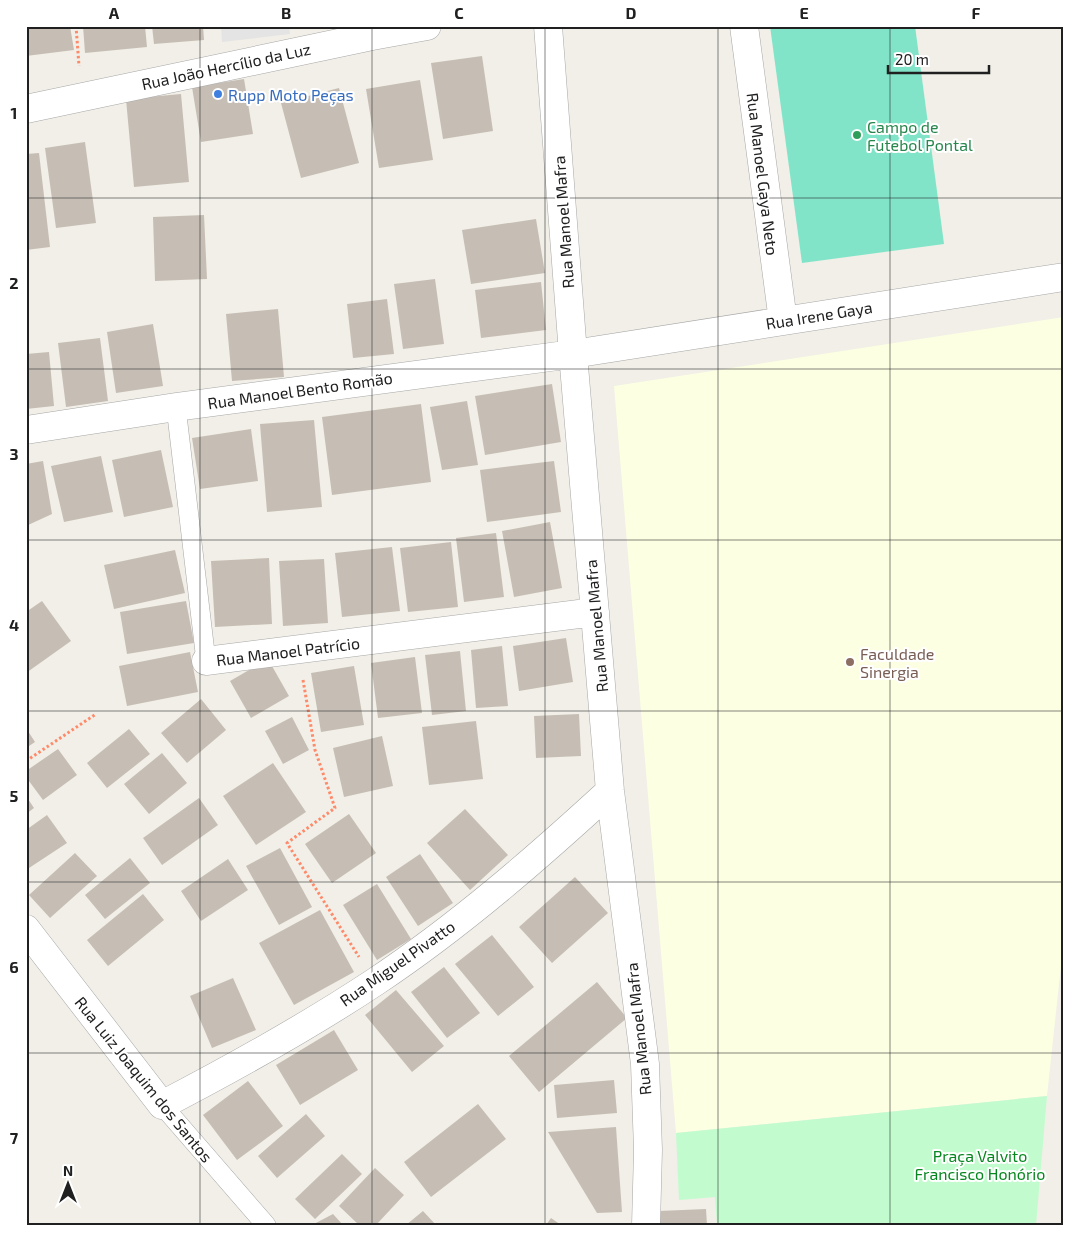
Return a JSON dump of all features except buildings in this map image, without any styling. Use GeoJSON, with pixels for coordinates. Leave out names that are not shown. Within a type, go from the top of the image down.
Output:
{"type":"FeatureCollection","features":[{"type":"Feature","properties":{"kind":"street","name":"Rua João Hercílio da Luz"},"geometry":{"type":"LineString","coordinates":[[26,109],[81,97],[307,38],[427,26]]}},
{"type":"Feature","properties":{"kind":"street","name":"Rua Manoel Mafra"},"geometry":{"type":"LineString","coordinates":[[548,26],[573,354],[610,791],[644,1064],[648,1150],[646,1225]]}},
{"type":"Feature","properties":{"kind":"street","name":"Rua Manoel Gaya Neto"},"geometry":{"type":"LineString","coordinates":[[744,26],[783,321]]}},
{"type":"Feature","properties":{"kind":"street","name":"Rua Irene Gaya"},"geometry":{"type":"LineString","coordinates":[[573,354],[1064,276]]}},
{"type":"Feature","properties":{"kind":"street","name":"Rua Manoel Bento Romão"},"geometry":{"type":"LineString","coordinates":[[26,430],[176,407],[573,354]]}},
{"type":"Feature","properties":{"kind":"street","name":"Rua Manoel Patrício"},"geometry":{"type":"LineString","coordinates":[[206,662],[595,612]]}},
{"type":"Feature","properties":{"kind":"street","name":"Rua Miguel Pivatto"},"geometry":{"type":"LineString","coordinates":[[162,1105],[248,1060],[375,982],[502,887],[610,791]]}},
{"type":"Feature","properties":{"kind":"street","name":"Rua Luiz Joaquim dos Santos"},"geometry":{"type":"LineString","coordinates":[[26,929],[162,1105]]}},
{"type":"Feature","properties":{"kind":"lane","name":"Rua Manoel Patrício"},"geometry":{"type":"LineString","coordinates":[[176,407],[206,662]]}},
{"type":"Feature","properties":{"kind":"lane","name":"Rua Luiz Joaquim dos Santos"},"geometry":{"type":"LineString","coordinates":[[162,1105],[212,1165],[266,1225]]}},
{"type":"Feature","properties":{"kind":"path"},"geometry":{"type":"LineString","coordinates":[[76,26],[81,97]]}},
{"type":"Feature","properties":{"kind":"path"},"geometry":{"type":"LineString","coordinates":[[298,650],[315,750],[335,808],[287,843],[375,982]]}},
{"type":"Feature","properties":{"kind":"path"},"geometry":{"type":"LineString","coordinates":[[26,761],[96,714]]}},
{"type":"Feature","properties":{"kind":"shaded area"},"geometry":{"type":"Polygon","coordinates":[[[221,26],[289,26],[290,34],[222,42],[221,26]]]}},
{"type":"Feature","properties":{"kind":"shaded area","name":"Faculdade Sinergia"},"geometry":{"type":"Polygon","coordinates":[[[1064,317],[1064,938],[1047,1096],[676,1133],[614,386],[1064,317]]]}},
{"type":"Feature","properties":{"kind":"green space","name":"Campo de Futebol Pontal"},"geometry":{"type":"Polygon","coordinates":[[[770,26],[915,26],[944,244],[802,263],[770,26]]]}},
{"type":"Feature","properties":{"kind":"green space","name":"Praça Valvito Francisco Honório"},"geometry":{"type":"Polygon","coordinates":[[[1047,1096],[1036,1225],[717,1225],[715,1197],[679,1200],[676,1133],[1047,1096]]]}},
{"type":"Feature","properties":{"kind":"place","name":"Rupp Moto Peças"},"geometry":{"type":"Point","coordinates":[218,94]}},
{"type":"Feature","properties":{"kind":"place","name":"Campo de Futebol Pontal"},"geometry":{"type":"Point","coordinates":[857,135]}},
{"type":"Feature","properties":{"kind":"place","name":"Faculdade Sinergia"},"geometry":{"type":"Point","coordinates":[850,662]}}]}
